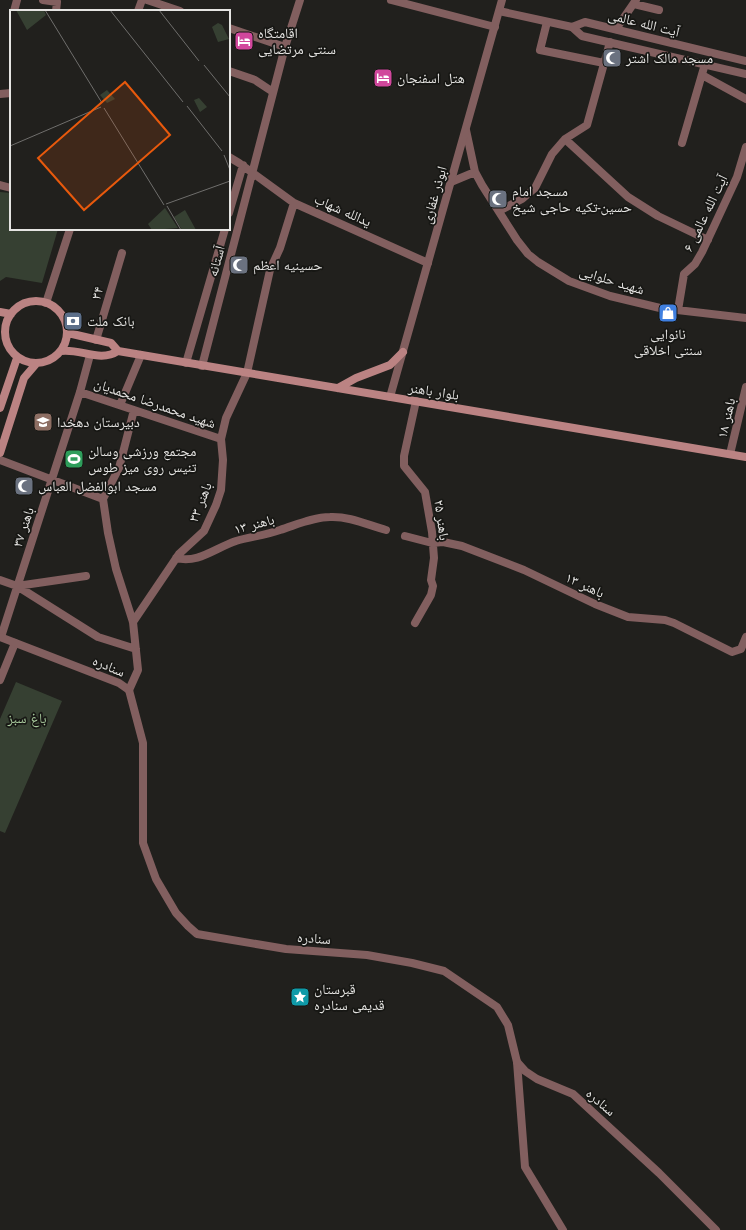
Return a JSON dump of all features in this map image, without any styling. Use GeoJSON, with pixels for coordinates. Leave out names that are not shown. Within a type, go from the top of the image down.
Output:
{"type":"FeatureCollection","features":[{"type":"Feature","properties":{"kind":"main road"},"geometry":{"type":"LineString","coordinates":[[37,301],[46,303],[55,307],[62,314],[68,333],[66,343],[54,358],[36,364],[26,362],[17,358],[10,351],[2,331],[11,314],[18,307],[27,302],[37,301]]}},
{"type":"Feature","properties":{"kind":"main road"},"geometry":{"type":"LineString","coordinates":[[0,312],[11,314]]}},
{"type":"Feature","properties":{"kind":"main road"},"geometry":{"type":"LineString","coordinates":[[61,351],[72,350],[90,355],[111,356],[118,351],[111,343],[68,333]]}},
{"type":"Feature","properties":{"kind":"main road","name":"بلوار باهنر"},"geometry":{"type":"LineString","coordinates":[[118,351],[746,457]]}},
{"type":"Feature","properties":{"kind":"main road"},"geometry":{"type":"LineString","coordinates":[[338,388],[356,378],[390,365],[403,352]]}},
{"type":"Feature","properties":{"kind":"main road"},"geometry":{"type":"LineString","coordinates":[[1,403],[17,358]]}},
{"type":"Feature","properties":{"kind":"main road"},"geometry":{"type":"LineString","coordinates":[[0,453],[24,378],[36,364]]}},
{"type":"Feature","properties":{"kind":"main road"},"geometry":{"type":"LineString","coordinates":[[11,374],[24,378]]}},
{"type":"Feature","properties":{"kind":"street"},"geometry":{"type":"LineString","coordinates":[[14,10],[16,0]]}},
{"type":"Feature","properties":{"kind":"street"},"geometry":{"type":"LineString","coordinates":[[43,0],[57,2],[56,10]]}},
{"type":"Feature","properties":{"kind":"street"},"geometry":{"type":"LineString","coordinates":[[138,10],[142,0]]}},
{"type":"Feature","properties":{"kind":"street"},"geometry":{"type":"LineString","coordinates":[[148,0],[177,10]]}},
{"type":"Feature","properties":{"kind":"street","name":"آستانه"},"geometry":{"type":"LineString","coordinates":[[202,366],[285,47],[300,0]]}},
{"type":"Feature","properties":{"kind":"street"},"geometry":{"type":"LineString","coordinates":[[391,0],[495,27]]}},
{"type":"Feature","properties":{"kind":"street","name":"ابوذر غفاری"},"geometry":{"type":"LineString","coordinates":[[390,397],[502,0]]}},
{"type":"Feature","properties":{"kind":"street"},"geometry":{"type":"LineString","coordinates":[[616,30],[635,2],[659,10]]}},
{"type":"Feature","properties":{"kind":"street"},"geometry":{"type":"LineString","coordinates":[[499,11],[572,28]]}},
{"type":"Feature","properties":{"kind":"street"},"geometry":{"type":"LineString","coordinates":[[547,22],[540,50],[604,63]]}},
{"type":"Feature","properties":{"kind":"street","name":"آیت الله عالمی"},"geometry":{"type":"LineString","coordinates":[[746,61],[585,22],[572,28],[582,36],[746,74]]}},
{"type":"Feature","properties":{"kind":"street"},"geometry":{"type":"LineString","coordinates":[[230,28],[285,47]]}},
{"type":"Feature","properties":{"kind":"street"},"geometry":{"type":"LineString","coordinates":[[499,211],[522,199],[535,188],[552,154],[566,139],[587,125],[610,42]]}},
{"type":"Feature","properties":{"kind":"street"},"geometry":{"type":"LineString","coordinates":[[682,143],[705,64]]}},
{"type":"Feature","properties":{"kind":"street"},"geometry":{"type":"LineString","coordinates":[[230,71],[255,80],[273,92]]}},
{"type":"Feature","properties":{"kind":"street"},"geometry":{"type":"LineString","coordinates":[[702,75],[746,99]]}},
{"type":"Feature","properties":{"kind":"street"},"geometry":{"type":"LineString","coordinates":[[0,94],[10,93]]}},
{"type":"Feature","properties":{"kind":"street","name":"شهید حلوایی"},"geometry":{"type":"LineString","coordinates":[[466,130],[475,172],[528,254],[569,281],[610,296],[660,308],[746,318]]}},
{"type":"Feature","properties":{"kind":"street"},"geometry":{"type":"LineString","coordinates":[[566,139],[628,197],[658,216],[708,240]]}},
{"type":"Feature","properties":{"kind":"street","name":"آیت الله عالمی ۶"},"geometry":{"type":"LineString","coordinates":[[678,310],[684,274],[695,264],[708,240],[737,177],[746,147]]}},
{"type":"Feature","properties":{"kind":"street","name":"یدالله شهاب"},"geometry":{"type":"LineString","coordinates":[[230,158],[243,165],[294,203],[428,264]]}},
{"type":"Feature","properties":{"kind":"street"},"geometry":{"type":"LineString","coordinates":[[230,210],[243,165]]}},
{"type":"Feature","properties":{"kind":"street"},"geometry":{"type":"LineString","coordinates":[[451,182],[475,172]]}},
{"type":"Feature","properties":{"kind":"street","name":"باهنر ۳۳"},"geometry":{"type":"LineString","coordinates":[[133,622],[176,558],[204,530],[216,505],[221,490],[223,460],[221,439],[226,418],[247,373],[270,270],[280,248],[294,203]]}},
{"type":"Feature","properties":{"kind":"street"},"geometry":{"type":"LineString","coordinates":[[46,303],[70,230]]}},
{"type":"Feature","properties":{"kind":"street","name":"آستانه"},"geometry":{"type":"LineString","coordinates":[[186,363],[224,230]]}},
{"type":"Feature","properties":{"kind":"street","name":"۳۴"},"geometry":{"type":"LineString","coordinates":[[96,340],[122,253]]}},
{"type":"Feature","properties":{"kind":"street","name":"باهنر ۳۷"},"geometry":{"type":"LineString","coordinates":[[0,637],[80,392],[90,355]]}},
{"type":"Feature","properties":{"kind":"street"},"geometry":{"type":"LineString","coordinates":[[120,405],[141,355]]}},
{"type":"Feature","properties":{"kind":"street","name":"باهنر ۱۸"},"geometry":{"type":"LineString","coordinates":[[730,454],[746,386]]}},
{"type":"Feature","properties":{"kind":"street","name":"شهید محمدرضا محمدیان"},"geometry":{"type":"LineString","coordinates":[[80,392],[221,439]]}},
{"type":"Feature","properties":{"kind":"street","name":"باهنر ۲۵"},"geometry":{"type":"LineString","coordinates":[[415,623],[431,595],[431,580],[434,558],[425,492],[404,466],[404,456],[416,402]]}},
{"type":"Feature","properties":{"kind":"street"},"geometry":{"type":"LineString","coordinates":[[129,690],[138,670],[133,622],[116,568],[108,533],[103,499],[119,468],[134,410]]}},
{"type":"Feature","properties":{"kind":"street"},"geometry":{"type":"LineString","coordinates":[[0,460],[52,478],[103,499]]}},
{"type":"Feature","properties":{"kind":"street","name":"باهنر ۱۳"},"geometry":{"type":"LineString","coordinates":[[176,558],[185,560],[200,558],[236,542],[319,518],[345,518],[386,530]]}},
{"type":"Feature","properties":{"kind":"street","name":"باهنر ۱۳"},"geometry":{"type":"LineString","coordinates":[[405,536],[432,543],[443,542],[462,546],[524,570],[595,604],[628,617],[665,620],[674,623],[732,652],[741,649],[746,637]]}},
{"type":"Feature","properties":{"kind":"street"},"geometry":{"type":"LineString","coordinates":[[17,586],[86,576]]}},
{"type":"Feature","properties":{"kind":"street"},"geometry":{"type":"LineString","coordinates":[[0,580],[17,586],[98,637],[136,649]]}},
{"type":"Feature","properties":{"kind":"street","name":"سنادره"},"geometry":{"type":"LineString","coordinates":[[0,637],[119,683],[129,690],[143,743],[143,843],[156,879],[176,913],[197,934],[272,947],[367,955],[444,970],[497,1008],[508,1025],[517,1062],[525,1071],[537,1079],[573,1094],[659,1173],[716,1230]]}},
{"type":"Feature","properties":{"kind":"street"},"geometry":{"type":"LineString","coordinates":[[0,680],[15,643]]}},
{"type":"Feature","properties":{"kind":"street"},"geometry":{"type":"LineString","coordinates":[[517,1062],[525,1167],[563,1230]]}},
{"type":"Feature","properties":{"kind":"green space"},"geometry":{"type":"Polygon","coordinates":[[[0,192],[10,193],[10,230],[58,230],[42,283],[6,277],[0,281],[0,192]]]}},
{"type":"Feature","properties":{"kind":"green space","name":"باغ سبز"},"geometry":{"type":"Polygon","coordinates":[[[16,682],[62,701],[5,833],[0,831],[0,719],[16,682]]]}},
{"type":"Feature","properties":{"kind":"place","name":"اقامتگاه سنتی مرتضایی"},"geometry":{"type":"Point","coordinates":[244,41]}},
{"type":"Feature","properties":{"kind":"place","name":"مسجد مالک اشتر"},"geometry":{"type":"Point","coordinates":[612,58]}},
{"type":"Feature","properties":{"kind":"place","name":"هتل اسفنجان"},"geometry":{"type":"Point","coordinates":[383,78]}},
{"type":"Feature","properties":{"kind":"place","name":"مسجد امام حسین-تکیه حاجی شیخ"},"geometry":{"type":"Point","coordinates":[498,199]}},
{"type":"Feature","properties":{"kind":"place","name":"حسینیه اعظم"},"geometry":{"type":"Point","coordinates":[239,265]}},
{"type":"Feature","properties":{"kind":"place","name":"نانوایی سنتی اخلاقی"},"geometry":{"type":"Point","coordinates":[668,313]}},
{"type":"Feature","properties":{"kind":"place","name":"بانک ملت"},"geometry":{"type":"Point","coordinates":[73,321]}},
{"type":"Feature","properties":{"kind":"place","name":"دبیرستان دهخدا"},"geometry":{"type":"Point","coordinates":[43,422]}},
{"type":"Feature","properties":{"kind":"place","name":"مجتمع ورزشی وسالن تنیس روی میز طوس"},"geometry":{"type":"Point","coordinates":[74,459]}},
{"type":"Feature","properties":{"kind":"place","name":"مسجد ابوالفضل العباس"},"geometry":{"type":"Point","coordinates":[24,486]}},
{"type":"Feature","properties":{"kind":"place","name":"قبرستان قدیمی سنادره"},"geometry":{"type":"Point","coordinates":[300,997]}}]}
